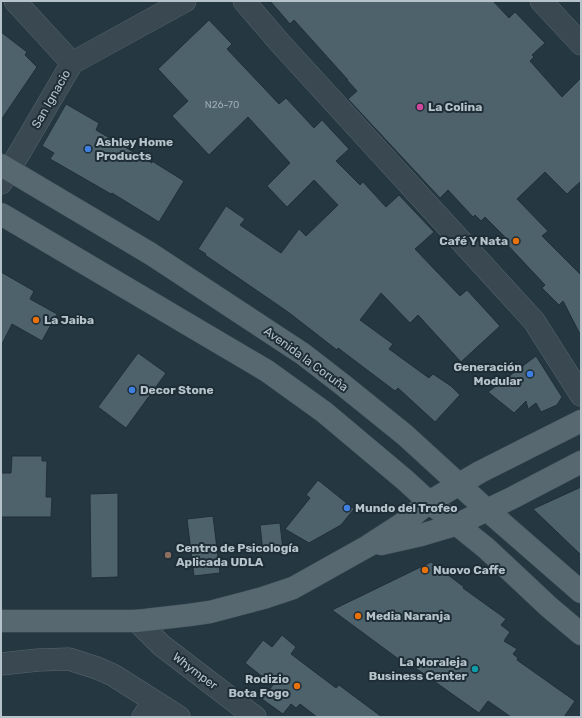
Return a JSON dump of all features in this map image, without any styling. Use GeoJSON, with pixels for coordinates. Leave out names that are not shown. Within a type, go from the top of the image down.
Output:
{"type":"FeatureCollection","features":[{"type":"Feature","properties":{"kind":"main road","name":"Avenida la Coruña"},"geometry":{"type":"LineString","coordinates":[[4,172],[151,254],[303,354],[405,435],[487,510],[581,592]]}},
{"type":"Feature","properties":{"kind":"main road"},"geometry":{"type":"LineString","coordinates":[[1,214],[267,371],[324,412],[429,502],[486,548],[549,607],[581,634]]}},
{"type":"Feature","properties":{"kind":"main road"},"geometry":{"type":"LineString","coordinates":[[1,621],[137,621],[210,612],[263,598],[292,588],[368,546],[405,522],[429,502],[459,484],[581,421]]}},
{"type":"Feature","properties":{"kind":"main road"},"geometry":{"type":"LineString","coordinates":[[368,546],[421,535],[458,524],[581,462]]}},
{"type":"Feature","properties":{"kind":"street"},"geometry":{"type":"LineString","coordinates":[[15,1],[72,63]]}},
{"type":"Feature","properties":{"kind":"street","name":"San Ignacio"},"geometry":{"type":"LineString","coordinates":[[4,172],[72,63],[185,1]]}},
{"type":"Feature","properties":{"kind":"street"},"geometry":{"type":"LineString","coordinates":[[244,1],[285,49],[534,321],[581,395]]}},
{"type":"Feature","properties":{"kind":"street"},"geometry":{"type":"LineString","coordinates":[[541,1],[581,44]]}},
{"type":"Feature","properties":{"kind":"street","name":"Whymper"},"geometry":{"type":"LineString","coordinates":[[137,621],[161,645],[255,717]]}},
{"type":"Feature","properties":{"kind":"street"},"geometry":{"type":"LineString","coordinates":[[1,664],[38,660],[69,659],[113,675],[149,709],[179,717]]}},
{"type":"Feature","properties":{"kind":"building"},"geometry":{"type":"Polygon","coordinates":[[[270,1],[493,1],[509,18],[515,12],[545,43],[532,55],[534,57],[530,61],[562,97],[581,78],[581,181],[567,194],[545,172],[517,199],[548,231],[542,236],[581,275],[581,336],[563,301],[559,305],[542,288],[545,285],[502,239],[505,237],[485,217],[481,221],[475,215],[473,217],[448,190],[440,198],[348,99],[357,91],[348,80],[294,20],[290,24],[270,1]]]}},
{"type":"Feature","properties":{"kind":"building"},"geometry":{"type":"Polygon","coordinates":[[[209,20],[232,44],[227,49],[279,104],[286,98],[314,128],[322,120],[349,149],[336,161],[360,185],[363,182],[386,207],[399,195],[434,232],[415,249],[460,296],[467,290],[500,326],[461,362],[418,315],[410,323],[381,293],[360,320],[393,344],[389,349],[429,378],[433,374],[451,386],[460,395],[435,422],[398,388],[395,391],[338,348],[337,350],[288,312],[198,249],[226,206],[245,219],[240,225],[281,253],[299,229],[306,236],[338,205],[314,180],[287,207],[267,186],[290,163],[248,117],[209,155],[172,116],[188,101],[158,69],[209,20]]]}},
{"type":"Feature","properties":{"kind":"building"},"geometry":{"type":"Polygon","coordinates":[[[1,32],[27,52],[25,55],[37,67],[1,120],[1,32]]]}},
{"type":"Feature","properties":{"kind":"building","name":"Ashley Home Products"},"geometry":{"type":"Polygon","coordinates":[[[66,104],[99,123],[96,130],[152,163],[152,161],[184,181],[159,222],[112,193],[111,194],[50,159],[54,153],[42,146],[66,104]]]}},
{"type":"Feature","properties":{"kind":"building"},"geometry":{"type":"Polygon","coordinates":[[[1,272],[34,291],[30,299],[57,314],[42,341],[12,324],[1,346],[1,272]]]}},
{"type":"Feature","properties":{"kind":"building","name":"Decor Stone"},"geometry":{"type":"Polygon","coordinates":[[[138,353],[166,373],[126,428],[98,407],[138,353]]]}},
{"type":"Feature","properties":{"kind":"building","name":"Generación Modular"},"geometry":{"type":"Polygon","coordinates":[[[536,356],[562,397],[557,405],[541,412],[536,403],[528,409],[526,401],[514,413],[488,392],[536,356]]]}},
{"type":"Feature","properties":{"kind":"building"},"geometry":{"type":"Polygon","coordinates":[[[12,456],[42,456],[42,461],[47,461],[46,497],[52,497],[51,517],[1,517],[1,473],[11,473],[12,456]]]}},
{"type":"Feature","properties":{"kind":"building"},"geometry":{"type":"Polygon","coordinates":[[[318,480],[354,509],[341,525],[309,543],[285,529],[310,498],[306,495],[318,480]]]}},
{"type":"Feature","properties":{"kind":"building"},"geometry":{"type":"Polygon","coordinates":[[[581,487],[581,555],[533,509],[581,487]]]}},
{"type":"Feature","properties":{"kind":"building"},"geometry":{"type":"Polygon","coordinates":[[[118,493],[118,577],[91,578],[90,494],[118,493]]]}},
{"type":"Feature","properties":{"kind":"building"},"geometry":{"type":"Polygon","coordinates":[[[213,516],[220,573],[194,576],[187,519],[213,516]]]}},
{"type":"Feature","properties":{"kind":"building"},"geometry":{"type":"Polygon","coordinates":[[[280,523],[283,550],[263,552],[260,525],[280,523]]]}},
{"type":"Feature","properties":{"kind":"building"},"geometry":{"type":"Polygon","coordinates":[[[431,562],[464,587],[463,588],[506,619],[501,625],[510,632],[504,641],[517,649],[513,654],[518,658],[517,660],[575,701],[564,717],[511,717],[488,701],[479,713],[414,667],[412,669],[332,610],[431,562]]]}},
{"type":"Feature","properties":{"kind":"building"},"geometry":{"type":"Polygon","coordinates":[[[282,635],[296,647],[291,654],[336,688],[339,685],[382,717],[317,717],[300,704],[296,708],[291,704],[283,714],[262,699],[273,685],[245,663],[263,640],[272,647],[282,635]]]}},
{"type":"Feature","properties":{"kind":"place","name":"La Colina"},"geometry":{"type":"Point","coordinates":[420,107]}},
{"type":"Feature","properties":{"kind":"place","name":"Ashley Home Products"},"geometry":{"type":"Point","coordinates":[88,149]}},
{"type":"Feature","properties":{"kind":"place","name":"Café Y Nata"},"geometry":{"type":"Point","coordinates":[516,241]}},
{"type":"Feature","properties":{"kind":"place","name":"La Jaiba"},"geometry":{"type":"Point","coordinates":[36,320]}},
{"type":"Feature","properties":{"kind":"place","name":"Generación Modular"},"geometry":{"type":"Point","coordinates":[530,374]}},
{"type":"Feature","properties":{"kind":"place","name":"Decor Stone"},"geometry":{"type":"Point","coordinates":[132,390]}},
{"type":"Feature","properties":{"kind":"place","name":"Mundo del Trofeo"},"geometry":{"type":"Point","coordinates":[347,508]}},
{"type":"Feature","properties":{"kind":"place","name":"Centro de Psicología Aplicada UDLA"},"geometry":{"type":"Point","coordinates":[168,555]}},
{"type":"Feature","properties":{"kind":"place","name":"Nuovo Caffe"},"geometry":{"type":"Point","coordinates":[425,570]}},
{"type":"Feature","properties":{"kind":"place","name":"Media Naranja"},"geometry":{"type":"Point","coordinates":[358,616]}},
{"type":"Feature","properties":{"kind":"place","name":"La Moraleja Business Center"},"geometry":{"type":"Point","coordinates":[475,669]}},
{"type":"Feature","properties":{"kind":"place","name":"Rodizio Bota Fogo"},"geometry":{"type":"Point","coordinates":[297,686]}}]}
